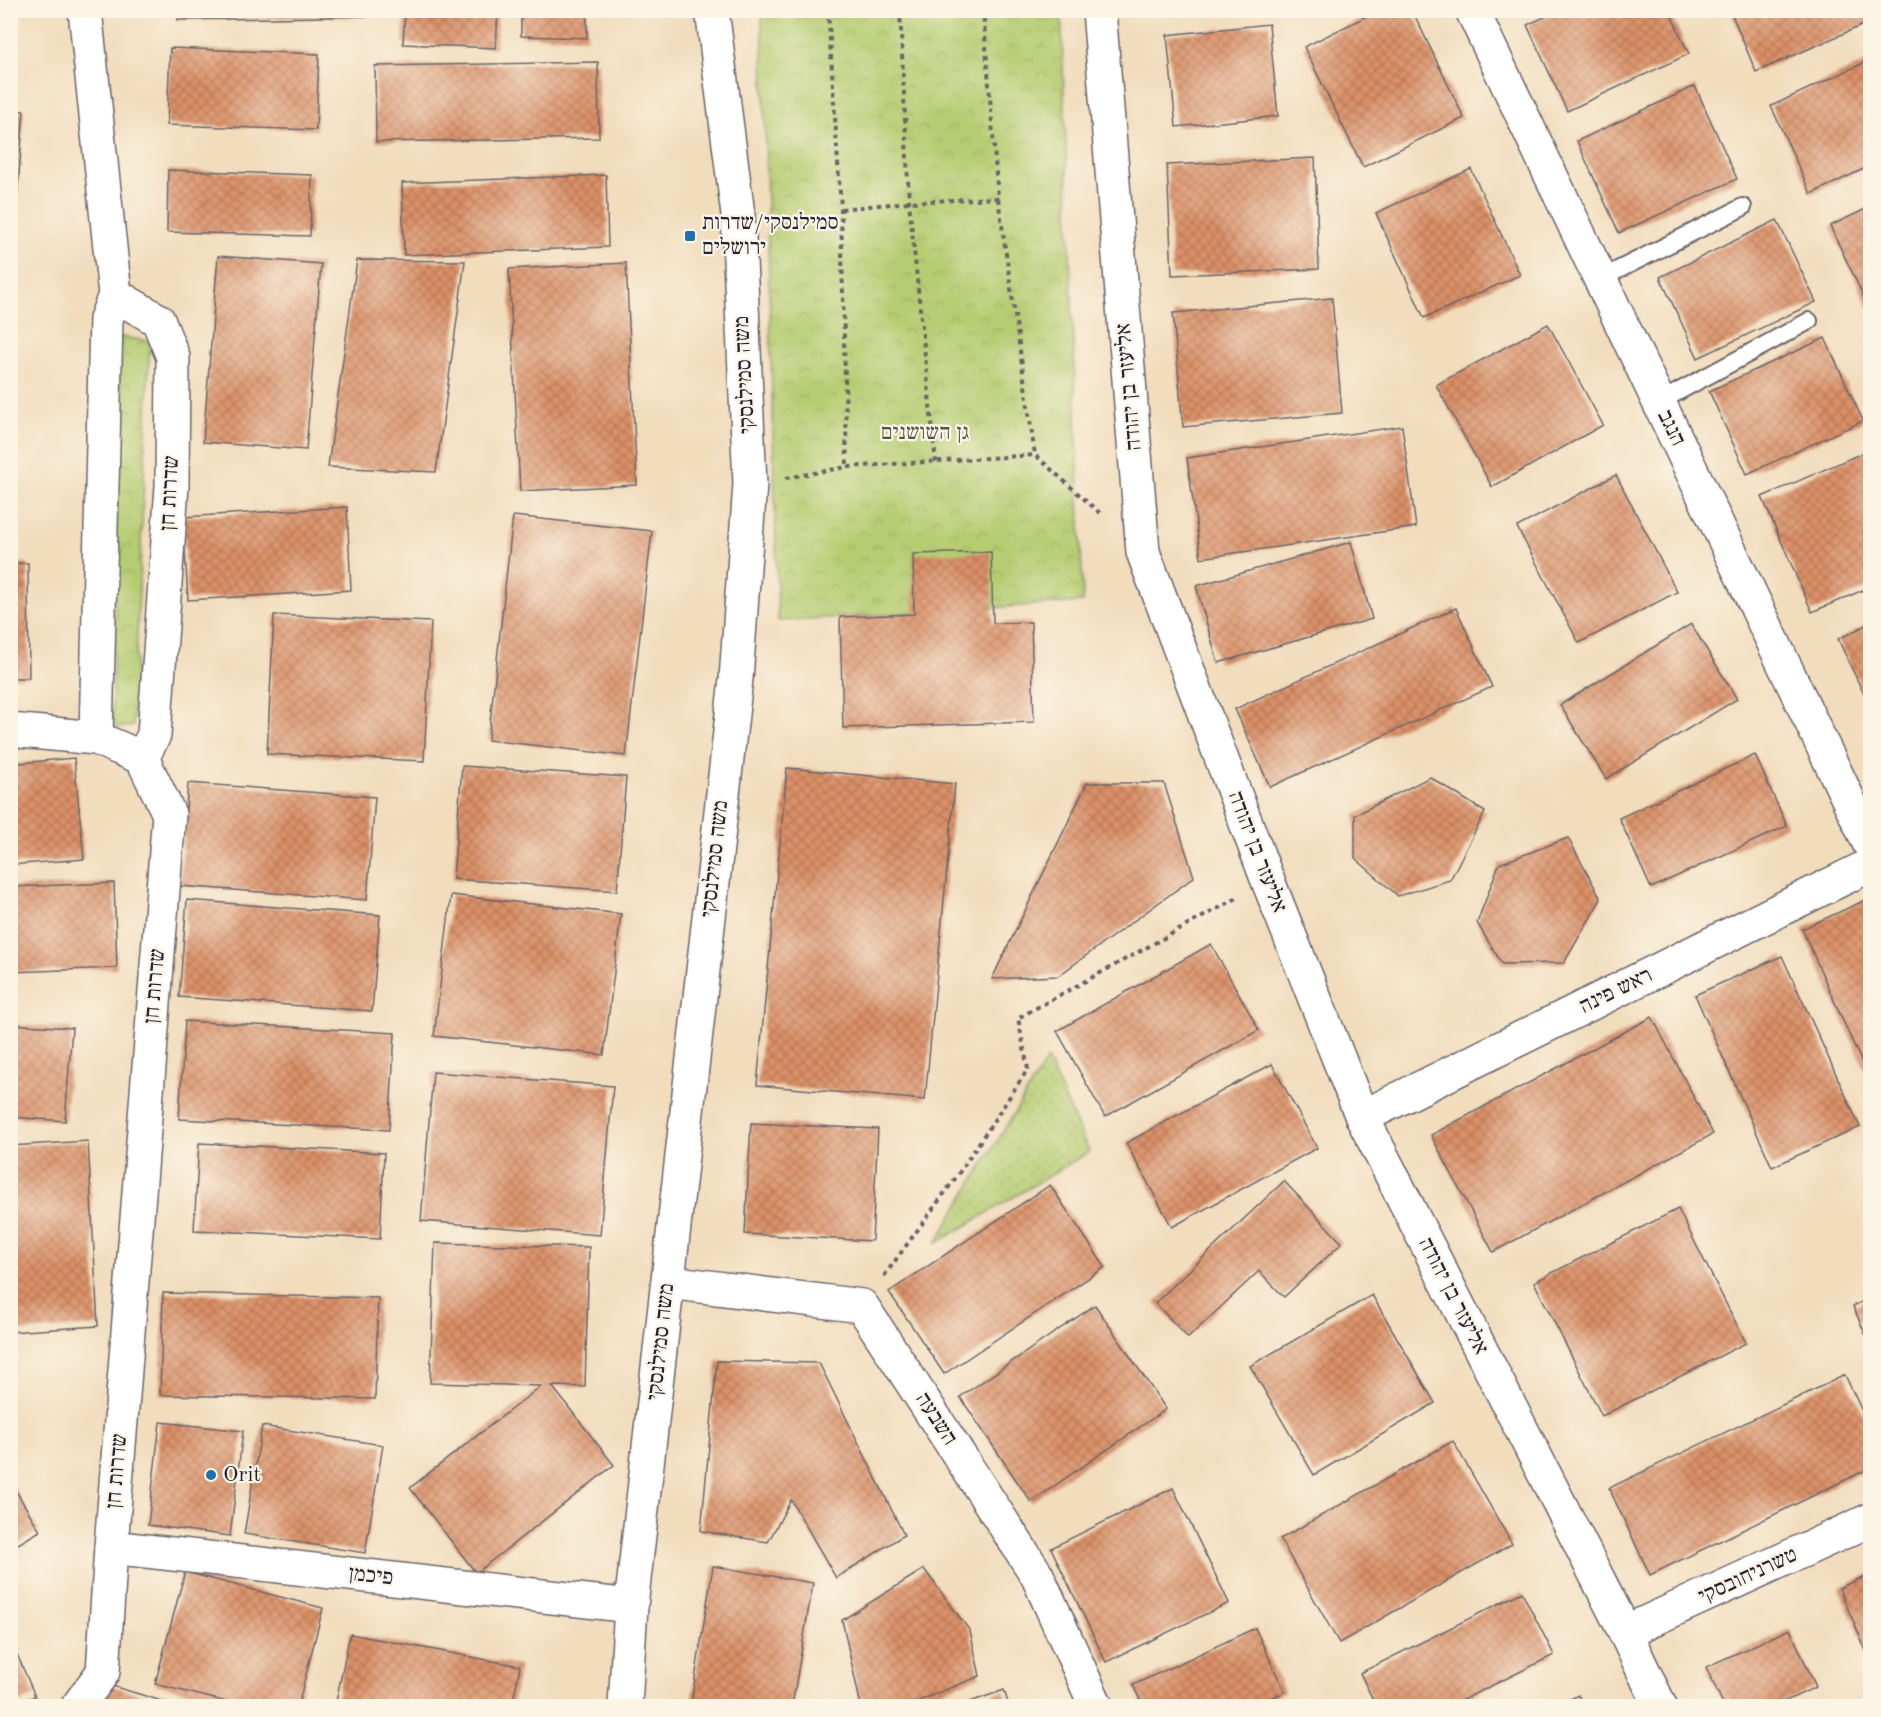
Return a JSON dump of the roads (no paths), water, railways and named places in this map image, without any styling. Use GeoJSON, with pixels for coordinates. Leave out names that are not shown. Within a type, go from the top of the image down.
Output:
{"type":"FeatureCollection","features":[{"type":"Feature","properties":{"kind":"street"},"geometry":{"type":"LineString","coordinates":[[85,10],[115,295],[106,320],[96,738]]}},
{"type":"Feature","properties":{"kind":"street","name":"משה סמילנסקי"},"geometry":{"type":"LineString","coordinates":[[625,1707],[631,1606],[736,679],[750,484],[738,215],[712,10]]}},
{"type":"Feature","properties":{"kind":"street","name":"אליעזר בן יהודה"},"geometry":{"type":"LineString","coordinates":[[1099,10],[1143,552],[1268,881],[1362,1117],[1625,1632],[1660,1707]]}},
{"type":"Feature","properties":{"kind":"street","name":"הנגב"},"geometry":{"type":"LineString","coordinates":[[1472,10],[1870,845]]}},
{"type":"Feature","properties":{"kind":"street","name":"שדרות חן"},"geometry":{"type":"LineString","coordinates":[[78,1707],[103,1672],[169,814],[142,758],[154,735],[172,486],[173,357],[158,320],[115,295]]}},
{"type":"Feature","properties":{"kind":"street"},"geometry":{"type":"LineString","coordinates":[[10,730],[96,738],[142,758]]}},
{"type":"Feature","properties":{"kind":"street","name":"ראש פינה"},"geometry":{"type":"LineString","coordinates":[[1362,1117],[1870,865]]}},
{"type":"Feature","properties":{"kind":"street","name":"השבעה"},"geometry":{"type":"LineString","coordinates":[[668,1282],[862,1306],[1038,1575],[1096,1707]]}},
{"type":"Feature","properties":{"kind":"street","name":"טשרניחובסקי"},"geometry":{"type":"LineString","coordinates":[[1625,1632],[1870,1520]]}},
{"type":"Feature","properties":{"kind":"street","name":"פיכמן"},"geometry":{"type":"LineString","coordinates":[[111,1547],[631,1606]]}},
{"type":"Feature","properties":{"kind":"lane"},"geometry":{"type":"LineString","coordinates":[[1600,279],[1743,207]]}},
{"type":"Feature","properties":{"kind":"lane"},"geometry":{"type":"LineString","coordinates":[[1659,402],[1809,321]]}},
{"type":"Feature","properties":{"kind":"place","name":"סמילנסקי/שדרות ירושלים"},"geometry":{"type":"Point","coordinates":[690,236]}},
{"type":"Feature","properties":{"kind":"place","name":"Orit"},"geometry":{"type":"Point","coordinates":[211,1475]}},
{"type":"Feature","properties":{"kind":"park label","name":"גן השושנים"},"geometry":{"type":"Point","coordinates":[925,433]}}]}
